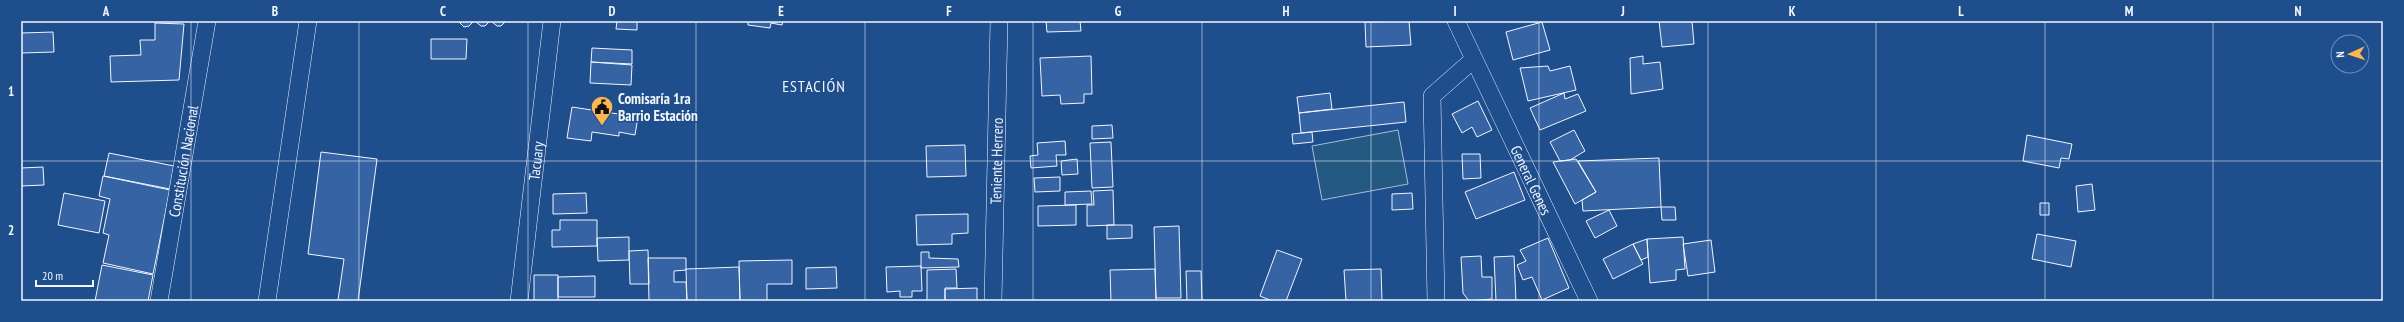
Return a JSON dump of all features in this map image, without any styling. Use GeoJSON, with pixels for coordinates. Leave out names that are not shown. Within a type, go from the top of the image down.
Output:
{"type":"FeatureCollection","features":[{"type":"Feature","properties":{"kind":"street","name":"Constitución Nacional"},"geometry":{"type":"LineString","coordinates":[[159,301],[207,21]]}},
{"type":"Feature","properties":{"kind":"street"},"geometry":{"type":"LineString","coordinates":[[267,301],[308,21]]}},
{"type":"Feature","properties":{"kind":"street","name":"Tacuary"},"geometry":{"type":"LineString","coordinates":[[519,301],[552,21]]}},
{"type":"Feature","properties":{"kind":"street","name":"Teniente Herrero"},"geometry":{"type":"LineString","coordinates":[[993,301],[999,21]]}},
{"type":"Feature","properties":{"kind":"street","name":"General Genes"},"geometry":{"type":"LineString","coordinates":[[1456,21],[1473,60],[1589,301]]}},
{"type":"Feature","properties":{"kind":"street"},"geometry":{"type":"LineString","coordinates":[[1436,301],[1432,96],[1473,60]]}},
{"type":"Feature","properties":{"kind":"shaded area"},"geometry":{"type":"Polygon","coordinates":[[[1398,130],[1408,184],[1322,200],[1312,146],[1398,130]]]}},
{"type":"Feature","properties":{"kind":"building"},"geometry":{"type":"Polygon","coordinates":[[[458,21],[474,21],[469,26],[464,27],[458,21]]]}},
{"type":"Feature","properties":{"kind":"building"},"geometry":{"type":"Polygon","coordinates":[[[475,21],[490,21],[485,26],[481,26],[475,21]]]}},
{"type":"Feature","properties":{"kind":"building"},"geometry":{"type":"Polygon","coordinates":[[[491,21],[506,21],[501,26],[497,26],[491,21]]]}},
{"type":"Feature","properties":{"kind":"building"},"geometry":{"type":"Polygon","coordinates":[[[617,21],[637,21],[637,30],[616,29],[617,21]]]}},
{"type":"Feature","properties":{"kind":"building"},"geometry":{"type":"Polygon","coordinates":[[[748,21],[783,21],[782,25],[771,23],[770,28],[748,25],[748,21]]]}},
{"type":"Feature","properties":{"kind":"building"},"geometry":{"type":"Polygon","coordinates":[[[1046,21],[1080,21],[1081,31],[1047,32],[1046,21]]]}},
{"type":"Feature","properties":{"kind":"building"},"geometry":{"type":"Polygon","coordinates":[[[1409,21],[1411,45],[1366,47],[1365,22],[1409,21]]]}},
{"type":"Feature","properties":{"kind":"building"},"geometry":{"type":"Polygon","coordinates":[[[1659,21],[1692,21],[1694,44],[1662,47],[1659,21]]]}},
{"type":"Feature","properties":{"kind":"building"},"geometry":{"type":"Polygon","coordinates":[[[1542,22],[1550,50],[1513,60],[1506,32],[1542,22]]]}},
{"type":"Feature","properties":{"kind":"building"},"geometry":{"type":"Polygon","coordinates":[[[155,23],[184,24],[179,80],[111,82],[110,56],[141,55],[140,40],[155,40],[155,23]]]}},
{"type":"Feature","properties":{"kind":"building"},"geometry":{"type":"Polygon","coordinates":[[[53,32],[54,52],[21,53],[21,33],[53,32]]]}},
{"type":"Feature","properties":{"kind":"building"},"geometry":{"type":"Polygon","coordinates":[[[431,39],[467,39],[466,59],[431,59],[431,39]]]}},
{"type":"Feature","properties":{"kind":"building"},"geometry":{"type":"Polygon","coordinates":[[[592,48],[632,50],[632,64],[591,62],[592,48]]]}},
{"type":"Feature","properties":{"kind":"building"},"geometry":{"type":"Polygon","coordinates":[[[1091,56],[1092,94],[1084,94],[1084,103],[1061,104],[1060,95],[1042,96],[1040,58],[1091,56]]]}},
{"type":"Feature","properties":{"kind":"building"},"geometry":{"type":"Polygon","coordinates":[[[1643,56],[1643,64],[1660,62],[1663,89],[1631,94],[1630,58],[1643,56]]]}},
{"type":"Feature","properties":{"kind":"building"},"geometry":{"type":"Polygon","coordinates":[[[591,62],[632,65],[631,85],[590,83],[591,62]]]}},
{"type":"Feature","properties":{"kind":"building"},"geometry":{"type":"Polygon","coordinates":[[[1548,66],[1550,71],[1570,66],[1576,90],[1528,101],[1520,68],[1548,66]]]}},
{"type":"Feature","properties":{"kind":"building"},"geometry":{"type":"Polygon","coordinates":[[[1330,93],[1332,109],[1299,113],[1297,97],[1330,93]]]}},
{"type":"Feature","properties":{"kind":"building"},"geometry":{"type":"Polygon","coordinates":[[[1564,93],[1565,99],[1578,94],[1586,111],[1540,130],[1530,108],[1564,93]]]}},
{"type":"Feature","properties":{"kind":"building"},"geometry":{"type":"Polygon","coordinates":[[[1478,101],[1492,130],[1477,137],[1472,127],[1462,133],[1452,114],[1478,101]]]}},
{"type":"Feature","properties":{"kind":"building"},"geometry":{"type":"Polygon","coordinates":[[[1404,102],[1406,122],[1301,133],[1299,113],[1404,102]]]}},
{"type":"Feature","properties":{"kind":"building"},"geometry":{"type":"Polygon","coordinates":[[[572,107],[638,117],[635,135],[619,132],[619,136],[592,132],[591,141],[567,138],[572,107]]]}},
{"type":"Feature","properties":{"kind":"building"},"geometry":{"type":"Polygon","coordinates":[[[1112,125],[1113,138],[1092,139],[1092,126],[1112,125]]]}},
{"type":"Feature","properties":{"kind":"building"},"geometry":{"type":"Polygon","coordinates":[[[1574,130],[1585,151],[1570,160],[1560,161],[1550,142],[1574,130]]]}},
{"type":"Feature","properties":{"kind":"building"},"geometry":{"type":"Polygon","coordinates":[[[1312,132],[1313,142],[1293,144],[1292,134],[1312,132]]]}},
{"type":"Feature","properties":{"kind":"building"},"geometry":{"type":"Polygon","coordinates":[[[2027,135],[2072,144],[2069,159],[2061,158],[2059,168],[2023,161],[2027,135]]]}},
{"type":"Feature","properties":{"kind":"building"},"geometry":{"type":"Polygon","coordinates":[[[1065,141],[1066,155],[1056,155],[1057,166],[1031,168],[1030,156],[1038,155],[1037,143],[1065,141]]]}},
{"type":"Feature","properties":{"kind":"building"},"geometry":{"type":"Polygon","coordinates":[[[1111,142],[1113,187],[1092,188],[1090,143],[1111,142]]]}},
{"type":"Feature","properties":{"kind":"building"},"geometry":{"type":"Polygon","coordinates":[[[965,145],[966,176],[927,177],[926,146],[965,145]]]}},
{"type":"Feature","properties":{"kind":"building"},"geometry":{"type":"Polygon","coordinates":[[[321,152],[377,159],[358,301],[338,300],[344,259],[308,254],[321,152]]]}},
{"type":"Feature","properties":{"kind":"building"},"geometry":{"type":"Polygon","coordinates":[[[109,153],[174,166],[170,189],[104,176],[109,153]]]}},
{"type":"Feature","properties":{"kind":"building"},"geometry":{"type":"Polygon","coordinates":[[[1462,154],[1480,154],[1481,178],[1463,179],[1462,154]]]}},
{"type":"Feature","properties":{"kind":"building"},"geometry":{"type":"Polygon","coordinates":[[[1659,158],[1661,207],[1583,211],[1582,200],[1596,192],[1578,161],[1659,158]]]}},
{"type":"Feature","properties":{"kind":"building"},"geometry":{"type":"Polygon","coordinates":[[[1077,159],[1078,174],[1062,175],[1061,161],[1077,159]]]}},
{"type":"Feature","properties":{"kind":"building"},"geometry":{"type":"Polygon","coordinates":[[[1576,159],[1596,192],[1575,204],[1553,162],[1576,159]]]}},
{"type":"Feature","properties":{"kind":"building"},"geometry":{"type":"Polygon","coordinates":[[[43,167],[44,185],[21,186],[21,168],[43,167]]]}},
{"type":"Feature","properties":{"kind":"building"},"geometry":{"type":"Polygon","coordinates":[[[1514,172],[1525,200],[1476,219],[1465,192],[1514,172]]]}},
{"type":"Feature","properties":{"kind":"building"},"geometry":{"type":"Polygon","coordinates":[[[103,176],[170,190],[153,274],[103,263],[109,235],[103,233],[110,199],[99,196],[103,176]]]}},
{"type":"Feature","properties":{"kind":"building"},"geometry":{"type":"Polygon","coordinates":[[[1060,177],[1060,191],[1035,192],[1034,178],[1060,177]]]}},
{"type":"Feature","properties":{"kind":"building"},"geometry":{"type":"Polygon","coordinates":[[[2092,184],[2095,210],[2078,212],[2076,186],[2092,184]]]}},
{"type":"Feature","properties":{"kind":"building"},"geometry":{"type":"Polygon","coordinates":[[[1113,190],[1114,225],[1087,226],[1087,205],[1094,205],[1093,191],[1113,190]]]}},
{"type":"Feature","properties":{"kind":"building"},"geometry":{"type":"Polygon","coordinates":[[[1091,191],[1092,204],[1065,205],[1065,192],[1091,191]]]}},
{"type":"Feature","properties":{"kind":"building"},"geometry":{"type":"Polygon","coordinates":[[[64,193],[105,201],[99,233],[58,225],[64,193]]]}},
{"type":"Feature","properties":{"kind":"building"},"geometry":{"type":"Polygon","coordinates":[[[586,193],[587,213],[553,214],[553,194],[586,193]]]}},
{"type":"Feature","properties":{"kind":"building"},"geometry":{"type":"Polygon","coordinates":[[[1412,193],[1413,209],[1392,210],[1392,194],[1412,193]]]}},
{"type":"Feature","properties":{"kind":"building"},"geometry":{"type":"Polygon","coordinates":[[[2040,203],[2049,203],[2049,215],[2040,215],[2040,203]]]}},
{"type":"Feature","properties":{"kind":"building"},"geometry":{"type":"Polygon","coordinates":[[[1076,205],[1076,225],[1038,226],[1038,206],[1076,205]]]}},
{"type":"Feature","properties":{"kind":"building"},"geometry":{"type":"Polygon","coordinates":[[[1661,207],[1675,207],[1676,220],[1662,220],[1661,207]]]}},
{"type":"Feature","properties":{"kind":"building"},"geometry":{"type":"Polygon","coordinates":[[[1609,210],[1617,226],[1595,238],[1586,221],[1609,210]]]}},
{"type":"Feature","properties":{"kind":"building"},"geometry":{"type":"Polygon","coordinates":[[[968,214],[968,233],[952,234],[952,244],[917,245],[916,215],[968,214]]]}},
{"type":"Feature","properties":{"kind":"building"},"geometry":{"type":"Polygon","coordinates":[[[560,220],[597,220],[597,246],[552,247],[552,230],[560,230],[560,220]]]}},
{"type":"Feature","properties":{"kind":"building"},"geometry":{"type":"Polygon","coordinates":[[[1107,225],[1132,225],[1132,238],[1107,239],[1107,225]]]}},
{"type":"Feature","properties":{"kind":"building"},"geometry":{"type":"Polygon","coordinates":[[[1179,226],[1181,298],[1156,298],[1154,227],[1179,226]]]}},
{"type":"Feature","properties":{"kind":"building"},"geometry":{"type":"Polygon","coordinates":[[[2037,234],[2076,241],[2071,267],[2032,259],[2037,234]]]}},
{"type":"Feature","properties":{"kind":"building"},"geometry":{"type":"Polygon","coordinates":[[[629,237],[629,260],[598,261],[597,238],[629,237]]]}},
{"type":"Feature","properties":{"kind":"building"},"geometry":{"type":"Polygon","coordinates":[[[1683,237],[1685,269],[1676,270],[1676,280],[1650,283],[1647,239],[1683,237]]]}},
{"type":"Feature","properties":{"kind":"building"},"geometry":{"type":"Polygon","coordinates":[[[1548,238],[1569,288],[1542,300],[1532,277],[1523,280],[1517,265],[1526,261],[1520,250],[1548,238]]]}},
{"type":"Feature","properties":{"kind":"building"},"geometry":{"type":"Polygon","coordinates":[[[1647,239],[1648,257],[1641,260],[1633,244],[1647,239]]]}},
{"type":"Feature","properties":{"kind":"building"},"geometry":{"type":"Polygon","coordinates":[[[1711,240],[1715,272],[1688,276],[1683,244],[1711,240]]]}},
{"type":"Feature","properties":{"kind":"building"},"geometry":{"type":"Polygon","coordinates":[[[1633,244],[1643,264],[1613,279],[1603,259],[1633,244]]]}},
{"type":"Feature","properties":{"kind":"building"},"geometry":{"type":"Polygon","coordinates":[[[648,250],[649,284],[630,284],[629,251],[648,250]]]}},
{"type":"Feature","properties":{"kind":"building"},"geometry":{"type":"Polygon","coordinates":[[[1277,250],[1302,259],[1286,301],[1272,301],[1260,296],[1277,250]]]}},
{"type":"Feature","properties":{"kind":"building"},"geometry":{"type":"Polygon","coordinates":[[[921,252],[929,252],[929,258],[958,259],[959,267],[921,268],[921,252]]]}},
{"type":"Feature","properties":{"kind":"building"},"geometry":{"type":"Polygon","coordinates":[[[1481,256],[1482,277],[1492,277],[1492,299],[1469,301],[1463,293],[1461,257],[1481,256]]]}},
{"type":"Feature","properties":{"kind":"building"},"geometry":{"type":"Polygon","coordinates":[[[1514,256],[1516,301],[1496,301],[1494,257],[1514,256]]]}},
{"type":"Feature","properties":{"kind":"building"},"geometry":{"type":"Polygon","coordinates":[[[648,258],[686,258],[686,270],[674,271],[674,282],[686,282],[687,301],[649,301],[648,258]]]}},
{"type":"Feature","properties":{"kind":"building"},"geometry":{"type":"Polygon","coordinates":[[[792,260],[792,284],[767,284],[767,301],[740,301],[739,261],[792,260]]]}},
{"type":"Feature","properties":{"kind":"building"},"geometry":{"type":"Polygon","coordinates":[[[102,265],[153,275],[148,301],[95,301],[102,265]]]}},
{"type":"Feature","properties":{"kind":"building"},"geometry":{"type":"Polygon","coordinates":[[[921,266],[922,291],[912,291],[912,297],[900,297],[900,291],[887,292],[886,267],[921,266]]]}},
{"type":"Feature","properties":{"kind":"building"},"geometry":{"type":"Polygon","coordinates":[[[739,267],[740,301],[687,301],[686,269],[739,267]]]}},
{"type":"Feature","properties":{"kind":"building"},"geometry":{"type":"Polygon","coordinates":[[[836,267],[837,288],[806,289],[806,268],[836,267]]]}},
{"type":"Feature","properties":{"kind":"building"},"geometry":{"type":"Polygon","coordinates":[[[956,269],[957,288],[945,288],[945,301],[927,301],[927,270],[956,269]]]}},
{"type":"Feature","properties":{"kind":"building"},"geometry":{"type":"Polygon","coordinates":[[[1155,269],[1156,301],[1111,301],[1110,270],[1155,269]]]}},
{"type":"Feature","properties":{"kind":"building"},"geometry":{"type":"Polygon","coordinates":[[[1381,269],[1382,301],[1346,301],[1344,270],[1381,269]]]}},
{"type":"Feature","properties":{"kind":"building"},"geometry":{"type":"Polygon","coordinates":[[[1186,271],[1201,271],[1202,301],[1187,301],[1186,271]]]}},
{"type":"Feature","properties":{"kind":"building"},"geometry":{"type":"Polygon","coordinates":[[[534,275],[558,275],[558,301],[534,301],[534,275]]]}},
{"type":"Feature","properties":{"kind":"building"},"geometry":{"type":"Polygon","coordinates":[[[595,276],[595,297],[558,297],[558,277],[595,276]]]}},
{"type":"Feature","properties":{"kind":"building"},"geometry":{"type":"Polygon","coordinates":[[[977,288],[977,301],[945,301],[945,289],[977,288]]]}},
{"type":"Feature","properties":{"kind":"place","name":"Comisaría 1ra Barrio Estación"},"geometry":{"type":"Point","coordinates":[602,126]}},
{"type":"Feature","properties":{"kind":"district","name":"ESTACIÓN"},"geometry":{"type":"Point","coordinates":[814,86]}}]}
